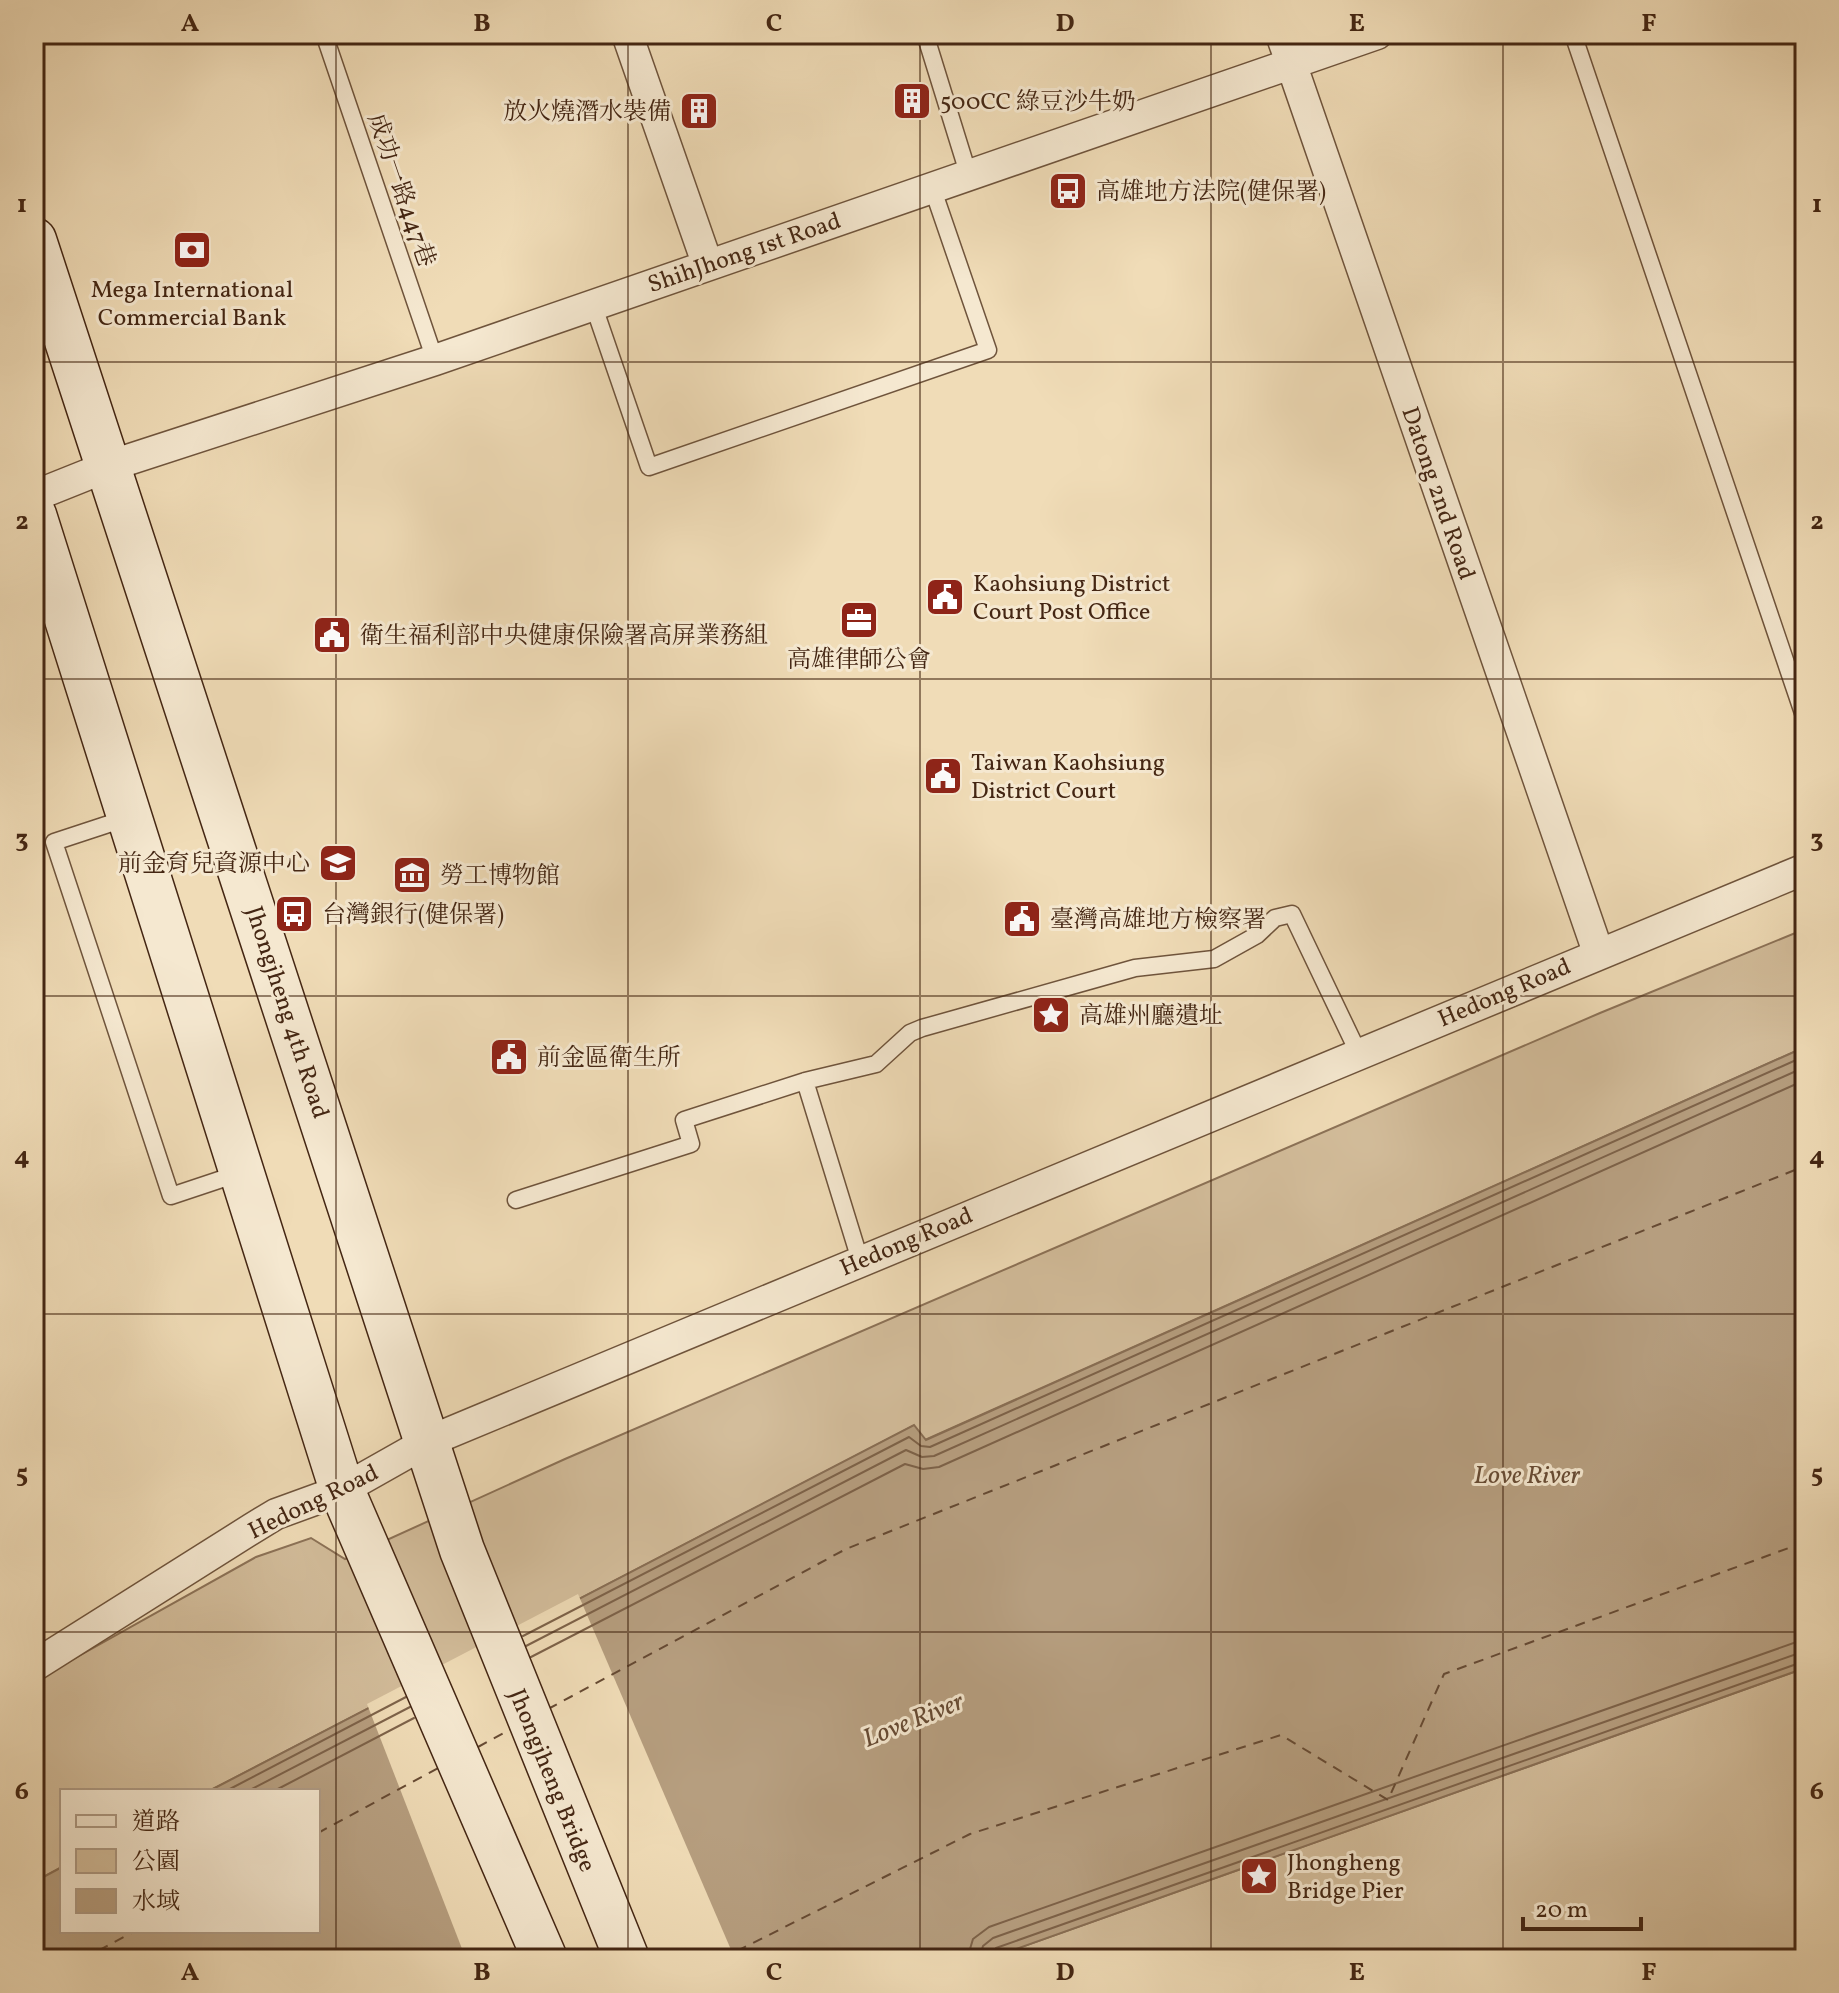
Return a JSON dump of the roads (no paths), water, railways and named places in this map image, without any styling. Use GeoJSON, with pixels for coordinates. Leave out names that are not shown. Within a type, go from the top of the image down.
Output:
{"type":"FeatureCollection","features":[{"type":"Feature","properties":{"kind":"street"},"geometry":{"type":"LineString","coordinates":[[627,34],[707,263]]}},
{"type":"Feature","properties":{"kind":"street","name":"ShihJhong 1st Road"},"geometry":{"type":"LineString","coordinates":[[34,496],[109,466],[435,360],[932,187],[1286,48],[1377,34]]}},
{"type":"Feature","properties":{"kind":"street","name":"Datong 2nd Road"},"geometry":{"type":"LineString","coordinates":[[1286,48],[1598,952]]}},
{"type":"Feature","properties":{"kind":"street","name":"Jhongjheng 4th Road"},"geometry":{"type":"LineString","coordinates":[[34,240],[480,1602]]}},
{"type":"Feature","properties":{"kind":"street"},"geometry":{"type":"LineString","coordinates":[[34,515],[342,1490],[545,1959]]}},
{"type":"Feature","properties":{"kind":"street","name":"Hedong Road"},"geometry":{"type":"LineString","coordinates":[[34,1666],[264,1521],[342,1490],[427,1442],[1598,952],[1805,869]]}},
{"type":"Feature","properties":{"kind":"street","name":"Jhongjheng Bridge"},"geometry":{"type":"LineString","coordinates":[[480,1602],[627,1959]]}},
{"type":"Feature","properties":{"kind":"lane","name":"成功一路447巷"},"geometry":{"type":"LineString","coordinates":[[324,34],[435,360]]}},
{"type":"Feature","properties":{"kind":"lane"},"geometry":{"type":"LineString","coordinates":[[925,34],[968,173]]}},
{"type":"Feature","properties":{"kind":"lane"},"geometry":{"type":"LineString","coordinates":[[1573,34],[1805,719]]}},
{"type":"Feature","properties":{"kind":"lane"},"geometry":{"type":"LineString","coordinates":[[593,304],[649,467],[988,350],[932,187]]}},
{"type":"Feature","properties":{"kind":"lane"},"geometry":{"type":"LineString","coordinates":[[130,817],[54,842],[171,1196],[242,1172]]}},
{"type":"Feature","properties":{"kind":"lane"},"geometry":{"type":"LineString","coordinates":[[516,1200],[691,1144],[684,1120],[805,1081],[870,1067],[910,1033],[922,1028],[1135,968],[1214,959],[1287,914],[1295,916],[1358,1052]]}},
{"type":"Feature","properties":{"kind":"lane"},"geometry":{"type":"LineString","coordinates":[[805,1081],[860,1260]]}},
{"type":"Feature","properties":{"kind":"water","name":"Love River"},"geometry":{"type":"Polygon","coordinates":[[[1805,1047],[1805,1668],[988,1959],[34,1959],[34,1882],[60,1868],[60,1933],[320,1933],[320,1789],[213,1789],[914,1425],[926,1440],[1805,1047]]]}},
{"type":"Feature","properties":{"kind":"place","name":"500CC 綠豆沙牛奶"},"geometry":{"type":"Point","coordinates":[912,101]}},
{"type":"Feature","properties":{"kind":"place","name":"放火燒潛水裝備"},"geometry":{"type":"Point","coordinates":[699,111]}},
{"type":"Feature","properties":{"kind":"place","name":"高雄地方法院(健保署)"},"geometry":{"type":"Point","coordinates":[1068,191]}},
{"type":"Feature","properties":{"kind":"place","name":"Mega International Commercial Bank"},"geometry":{"type":"Point","coordinates":[192,250]}},
{"type":"Feature","properties":{"kind":"place","name":"Kaohsiung District Court Post Office"},"geometry":{"type":"Point","coordinates":[945,597]}},
{"type":"Feature","properties":{"kind":"place","name":"高雄律師公會"},"geometry":{"type":"Point","coordinates":[859,620]}},
{"type":"Feature","properties":{"kind":"place","name":"衛生福利部中央健康保險署高屏業務組"},"geometry":{"type":"Point","coordinates":[332,635]}},
{"type":"Feature","properties":{"kind":"place","name":"Taiwan Kaohsiung District Court"},"geometry":{"type":"Point","coordinates":[943,776]}},
{"type":"Feature","properties":{"kind":"place","name":"前金育兒資源中心"},"geometry":{"type":"Point","coordinates":[338,863]}},
{"type":"Feature","properties":{"kind":"place","name":"勞工博物館"},"geometry":{"type":"Point","coordinates":[412,875]}},
{"type":"Feature","properties":{"kind":"place","name":"台灣銀行(健保署)"},"geometry":{"type":"Point","coordinates":[294,914]}},
{"type":"Feature","properties":{"kind":"place","name":"臺灣高雄地方檢察署"},"geometry":{"type":"Point","coordinates":[1022,919]}},
{"type":"Feature","properties":{"kind":"place","name":"高雄州廳遺址"},"geometry":{"type":"Point","coordinates":[1051,1015]}},
{"type":"Feature","properties":{"kind":"place","name":"前金區衛生所"},"geometry":{"type":"Point","coordinates":[509,1057]}},
{"type":"Feature","properties":{"kind":"place","name":"Jhongheng Bridge Pier"},"geometry":{"type":"Point","coordinates":[1259,1876]}}]}
